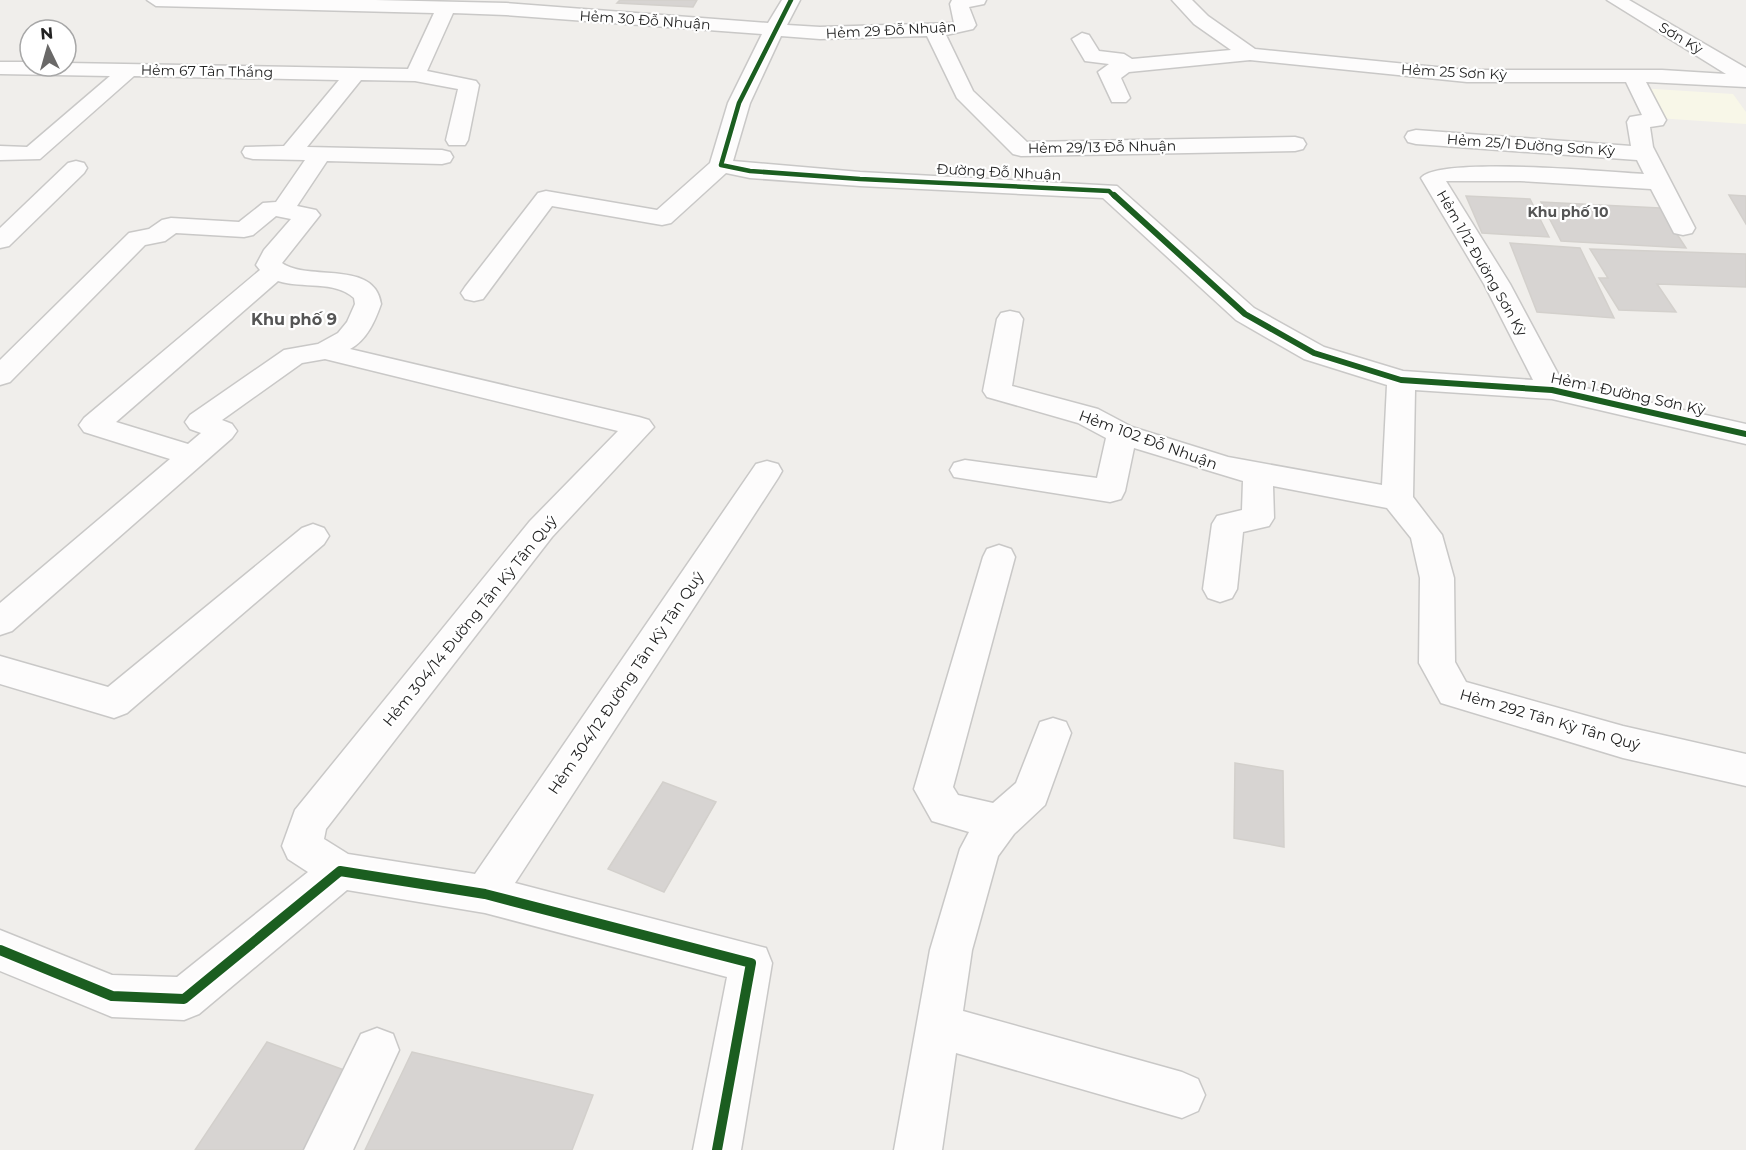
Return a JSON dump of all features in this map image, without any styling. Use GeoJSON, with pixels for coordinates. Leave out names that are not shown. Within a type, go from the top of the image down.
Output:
{"type":"FeatureCollection","features":[{"type":"Feature","properties":{"kind":"street","name":"Hẻm 30 Đỗ Nhuận"},"geometry":{"type":"LineString","coordinates":[[156,0],[446,7],[513,5],[774,30]]}},
{"type":"Feature","properties":{"kind":"street"},"geometry":{"type":"LineString","coordinates":[[474,293],[546,198],[662,218],[721,165],[723,143],[774,30],[791,0]]}},
{"type":"Feature","properties":{"kind":"street","name":"Hẻm 29 Đỗ Nhuận"},"geometry":{"type":"LineString","coordinates":[[774,30],[820,33],[957,29],[966,25],[958,8],[959,4],[977,0]]}},
{"type":"Feature","properties":{"kind":"street","name":"Hẻm 25 Sơn Kỳ"},"geometry":{"type":"LineString","coordinates":[[1181,0],[1201,20],[1250,54],[1467,76],[1746,79]]}},
{"type":"Feature","properties":{"kind":"street","name":"Sơn Kỳ"},"geometry":{"type":"LineString","coordinates":[[1616,0],[1746,79]]}},
{"type":"Feature","properties":{"kind":"street"},"geometry":{"type":"LineString","coordinates":[[415,75],[446,7]]}},
{"type":"Feature","properties":{"kind":"street","name":"Hẻm 29/13 Đỗ Nhuận"},"geometry":{"type":"LineString","coordinates":[[934,30],[964,94],[1021,149],[1295,144]]}},
{"type":"Feature","properties":{"kind":"street"},"geometry":{"type":"LineString","coordinates":[[1082,39],[1092,57],[1117,58],[1126,65]]}},
{"type":"Feature","properties":{"kind":"street"},"geometry":{"type":"LineString","coordinates":[[1119,98],[1108,72],[1119,72],[1117,67],[1250,54]]}},
{"type":"Feature","properties":{"kind":"street","name":"Hẻm 67 Tân Thắng"},"geometry":{"type":"LineString","coordinates":[[0,68],[415,75],[469,84],[450,148],[321,153]]}},
{"type":"Feature","properties":{"kind":"street"},"geometry":{"type":"LineString","coordinates":[[0,153],[32,154],[129,70]]}},
{"type":"Feature","properties":{"kind":"street"},"geometry":{"type":"LineString","coordinates":[[291,152],[356,73]]}},
{"type":"Feature","properties":{"kind":"street"},"geometry":{"type":"LineString","coordinates":[[1633,76],[1655,120],[1638,122],[1645,154],[1683,228]]}},
{"type":"Feature","properties":{"kind":"street","name":"Hẻm 25/1 Đường Sơn Kỳ"},"geometry":{"type":"LineString","coordinates":[[1416,137],[1645,154]]}},
{"type":"Feature","properties":{"kind":"street"},"geometry":{"type":"LineString","coordinates":[[1089,190],[1092,148]]}},
{"type":"Feature","properties":{"kind":"street"},"geometry":{"type":"LineString","coordinates":[[253,152],[321,153]]}},
{"type":"Feature","properties":{"kind":"street"},"geometry":{"type":"LineString","coordinates":[[283,209],[321,153]]}},
{"type":"Feature","properties":{"kind":"street","name":"Đường Đỗ Nhuận"},"geometry":{"type":"LineString","coordinates":[[721,165],[750,171],[816,176],[1109,191],[1245,314],[1314,353],[1362,368]]}},
{"type":"Feature","properties":{"kind":"street"},"geometry":{"type":"LineString","coordinates":[[0,241],[76,168]]}},
{"type":"Feature","properties":{"kind":"street","name":"Hẻm 1/12 Đường Sơn Kỳ"},"geometry":{"type":"LineString","coordinates":[[1552,390],[1497,284],[1433,178],[1444,174],[1520,174],[1659,182]]}},
{"type":"Feature","properties":{"kind":"street"},"geometry":{"type":"LineString","coordinates":[[0,376],[138,238],[156,236],[171,225],[244,230],[271,208],[308,215],[273,255],[269,265],[274,271],[291,277],[352,285],[367,296],[368,304],[360,324],[348,339],[325,351],[294,356],[200,422],[222,431],[1,618]]}},
{"type":"Feature","properties":{"kind":"street"},"geometry":{"type":"LineString","coordinates":[[195,456],[94,425],[274,271]]}},
{"type":"Feature","properties":{"kind":"street","name":"Hẻm 102 Đỗ Nhuận"},"geometry":{"type":"LineString","coordinates":[[1010,319],[997,391],[1088,416],[1122,434],[1225,467],[1397,500]]}},
{"type":"Feature","properties":{"kind":"street","name":"Hẻm 304/14 Đường Tân Kỳ Tân Quý"},"geometry":{"type":"LineString","coordinates":[[325,351],[639,427],[541,529],[309,822],[302,846],[340,871]]}},
{"type":"Feature","properties":{"kind":"street","name":"Hẻm 1 Đường Sơn Kỳ"},"geometry":{"type":"LineString","coordinates":[[1362,368],[1401,380],[1552,390],[1746,434]]}},
{"type":"Feature","properties":{"kind":"street"},"geometry":{"type":"LineString","coordinates":[[1397,500],[1401,380]]}},
{"type":"Feature","properties":{"kind":"street"},"geometry":{"type":"LineString","coordinates":[[965,470],[1110,490],[1122,434]]}},
{"type":"Feature","properties":{"kind":"street","name":"Hẻm 304/12 Đường Tân Kỳ Tân Quý"},"geometry":{"type":"LineString","coordinates":[[484,894],[767,471]]}},
{"type":"Feature","properties":{"kind":"street"},"geometry":{"type":"LineString","coordinates":[[1220,589],[1228,524],[1258,518],[1258,474]]}},
{"type":"Feature","properties":{"kind":"street","name":"Hẻm 292 Tân Kỳ Tân Quý"},"geometry":{"type":"LineString","coordinates":[[1397,500],[1426,535],[1437,578],[1437,663],[1454,693],[1623,742],[1746,770]]}},
{"type":"Feature","properties":{"kind":"street"},"geometry":{"type":"LineString","coordinates":[[0,670],[114,703],[313,536]]}},
{"type":"Feature","properties":{"kind":"street"},"geometry":{"type":"LineString","coordinates":[[999,557],[933,789],[946,809],[1000,822]]}},
{"type":"Feature","properties":{"kind":"street"},"geometry":{"type":"LineString","coordinates":[[918,1150],[951,950],[980,849],[1000,822],[1030,793],[1053,732]]}},
{"type":"Feature","properties":{"kind":"street"},"geometry":{"type":"LineString","coordinates":[[0,950],[112,996],[184,999],[340,871],[484,894],[751,963],[717,1150]]}},
{"type":"Feature","properties":{"kind":"street"},"geometry":{"type":"LineString","coordinates":[[939,1026],[1182,1095]]}},
{"type":"Feature","properties":{"kind":"street"},"geometry":{"type":"LineString","coordinates":[[328,1150],[377,1050]]}},
{"type":"Feature","properties":{"kind":"shaded area"},"geometry":{"type":"Polygon","coordinates":[[[1639,88],[1733,94],[1746,112],[1746,124],[1657,118],[1639,88]]]}},
{"type":"Feature","properties":{"kind":"building"},"geometry":{"type":"Polygon","coordinates":[[[620,0],[697,0],[693,7],[617,3],[620,0]]]}},
{"type":"Feature","properties":{"kind":"building"},"geometry":{"type":"Polygon","coordinates":[[[1729,195],[1746,196],[1746,224],[1729,195]]]}},
{"type":"Feature","properties":{"kind":"building"},"geometry":{"type":"Polygon","coordinates":[[[1466,196],[1530,199],[1549,237],[1482,233],[1466,196]]]}},
{"type":"Feature","properties":{"kind":"building"},"geometry":{"type":"Polygon","coordinates":[[[1541,202],[1660,208],[1686,248],[1561,241],[1541,202]]]}},
{"type":"Feature","properties":{"kind":"building"},"geometry":{"type":"Polygon","coordinates":[[[1510,243],[1580,248],[1614,318],[1537,312],[1510,243]]]}},
{"type":"Feature","properties":{"kind":"building"},"geometry":{"type":"Polygon","coordinates":[[[1590,249],[1746,254],[1746,287],[1657,284],[1676,312],[1619,310],[1599,278],[1608,278],[1590,249]]]}},
{"type":"Feature","properties":{"kind":"building"},"geometry":{"type":"Polygon","coordinates":[[[1235,763],[1283,771],[1284,847],[1234,838],[1235,763]]]}},
{"type":"Feature","properties":{"kind":"building"},"geometry":{"type":"Polygon","coordinates":[[[663,782],[716,802],[664,892],[608,869],[663,782]]]}},
{"type":"Feature","properties":{"kind":"building"},"geometry":{"type":"Polygon","coordinates":[[[267,1042],[355,1074],[309,1150],[195,1150],[267,1042]]]}},
{"type":"Feature","properties":{"kind":"building"},"geometry":{"type":"Polygon","coordinates":[[[412,1052],[593,1095],[572,1150],[365,1150],[412,1052]]]}},
{"type":"Feature","properties":{"kind":"cycle path"},"geometry":{"type":"LineString","coordinates":[[791,0],[739,103],[724,146],[721,165],[750,171],[860,179],[1109,191],[1245,314],[1314,353],[1401,380],[1552,390],[1746,434]]}},
{"type":"Feature","properties":{"kind":"cycle path"},"geometry":{"type":"LineString","coordinates":[[0,950],[112,996],[184,999],[340,871],[485,894],[751,963],[717,1150]]}},
{"type":"Feature","properties":{"kind":"district","name":"Khu phố 10"},"geometry":{"type":"Point","coordinates":[1568,212]}},
{"type":"Feature","properties":{"kind":"district","name":"Khu phố 9"},"geometry":{"type":"Point","coordinates":[294,319]}}]}
